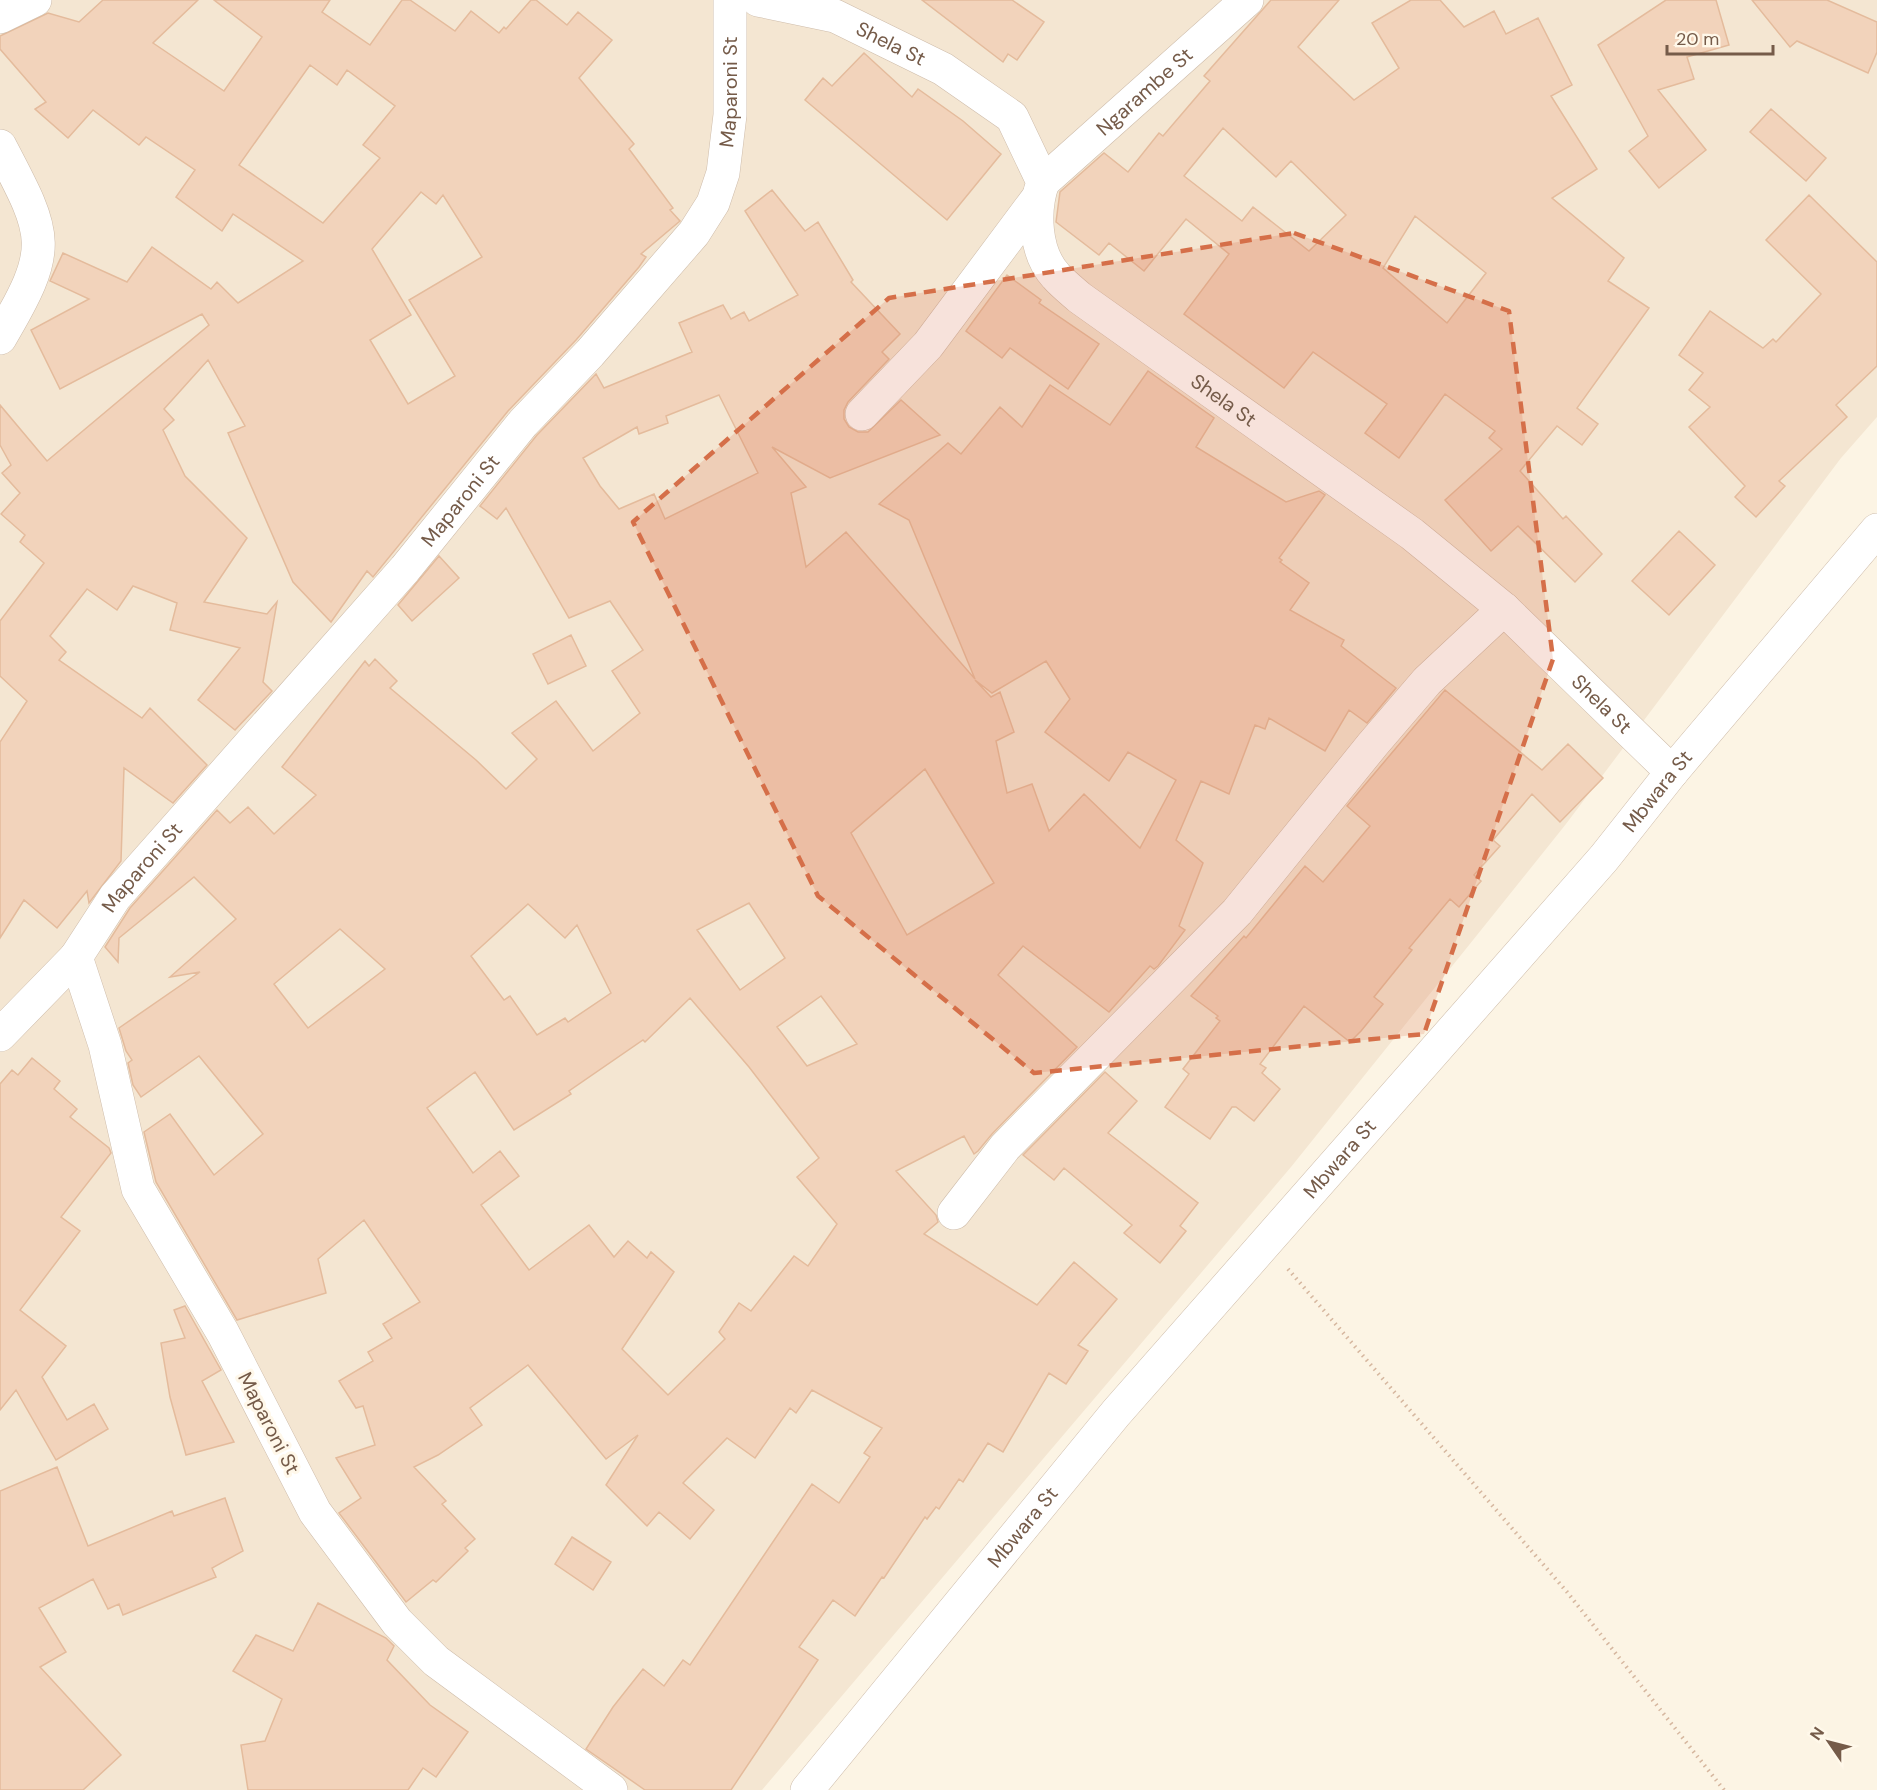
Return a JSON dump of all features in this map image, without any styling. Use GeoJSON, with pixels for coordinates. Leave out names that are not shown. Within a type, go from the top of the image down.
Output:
{"type":"FeatureCollection","features":[{"type":"Feature","properties":{"kind":"street"},"geometry":{"type":"LineString","coordinates":[[0,17],[35,0]]}},
{"type":"Feature","properties":{"kind":"street","name":"Maparoni St"},"geometry":{"type":"LineString","coordinates":[[0,1035],[76,957],[116,897],[405,570],[523,423],[590,354],[694,233],[713,202],[723,173],[730,115],[730,0]]}},
{"type":"Feature","properties":{"kind":"street","name":"Shela St"},"geometry":{"type":"LineString","coordinates":[[758,0],[835,16],[943,69],[1012,117],[1040,191],[1038,227],[1047,264],[1055,276],[1080,298],[1412,534],[1504,609],[1672,772]]}},
{"type":"Feature","properties":{"kind":"street","name":"Ngarambe St"},"geometry":{"type":"LineString","coordinates":[[862,414],[928,345],[1040,191],[1247,0]]}},
{"type":"Feature","properties":{"kind":"street"},"geometry":{"type":"LineString","coordinates":[[0,146],[32,207],[40,248],[36,270],[25,297],[0,338]]}},
{"type":"Feature","properties":{"kind":"street","name":"Mbwara St"},"geometry":{"type":"LineString","coordinates":[[807,1790],[1116,1413],[1267,1244],[1604,858],[1672,772],[1877,530]]}},
{"type":"Feature","properties":{"kind":"street"},"geometry":{"type":"LineString","coordinates":[[954,1213],[1005,1147],[1237,912],[1372,744],[1427,681],[1504,609]]}},
{"type":"Feature","properties":{"kind":"street","name":"Maparoni St"},"geometry":{"type":"LineString","coordinates":[[76,957],[105,1045],[138,1189],[223,1334],[315,1512],[397,1623],[436,1661],[611,1790]]}},
{"type":"Feature","properties":{"kind":"path"},"geometry":{"type":"LineString","coordinates":[[1267,1244],[1567,1592],[1725,1790]]}},
{"type":"Feature","properties":{"kind":"highlighted area"},"geometry":{"type":"Polygon","coordinates":[[[1294,233],[1509,311],[1553,659],[1424,1034],[1034,1073],[818,896],[633,522],[889,298],[1294,233]]]}},
{"type":"Feature","properties":{"kind":"shaded area"},"geometry":{"type":"Polygon","coordinates":[[[0,0],[1877,0],[1877,417],[1841,458],[1566,824],[1291,1167],[762,1790],[0,1790],[0,0]]]}},
{"type":"Feature","properties":{"kind":"building"},"geometry":{"type":"Polygon","coordinates":[[[103,0],[198,0],[153,43],[224,91],[262,37],[214,0],[330,0],[322,12],[370,45],[402,0],[410,0],[455,31],[471,11],[499,33],[504,27],[506,29],[531,0],[536,0],[567,25],[578,12],[612,40],[579,78],[634,144],[629,149],[673,208],[670,210],[680,221],[641,254],[646,257],[639,267],[576,340],[508,411],[373,577],[367,571],[331,622],[293,582],[228,433],[245,426],[208,360],[164,409],[174,420],[163,430],[185,476],[247,538],[204,602],[267,614],[277,602],[263,682],[272,691],[235,730],[198,700],[240,648],[170,630],[177,603],[133,586],[117,610],[87,589],[50,636],[66,652],[59,660],[142,718],[150,708],[207,765],[173,803],[124,768],[121,861],[89,903],[87,891],[57,928],[24,900],[0,938],[0,742],[27,701],[0,676],[0,621],[44,563],[20,542],[25,535],[1,514],[20,493],[2,473],[11,465],[0,445],[0,405],[47,461],[209,325],[202,314],[60,389],[31,330],[89,299],[50,281],[63,253],[127,282],[152,247],[211,289],[217,282],[238,303],[303,261],[233,214],[222,231],[176,197],[195,170],[146,137],[139,145],[93,110],[68,138],[35,109],[46,102],[0,49],[0,36],[48,13],[79,22],[103,0]],[[310,65],[239,165],[323,223],[380,158],[363,145],[395,106],[347,70],[337,85],[310,65]],[[421,192],[372,249],[411,315],[370,340],[408,404],[455,376],[409,300],[482,257],[443,195],[436,204],[421,192]]]}},
{"type":"Feature","properties":{"kind":"building"},"geometry":{"type":"Polygon","coordinates":[[[922,0],[1012,0],[1044,22],[1017,60],[1008,54],[1003,62],[922,0]]]}},
{"type":"Feature","properties":{"kind":"building"},"geometry":{"type":"Polygon","coordinates":[[[1271,0],[1339,0],[1298,47],[1354,100],[1399,68],[1372,23],[1411,0],[1440,0],[1464,27],[1494,11],[1506,34],[1538,18],[1572,85],[1551,96],[1597,169],[1552,198],[1624,258],[1608,281],[1649,308],[1577,408],[1598,424],[1582,445],[1557,426],[1520,471],[1563,519],[1566,516],[1602,554],[1575,582],[1518,526],[1491,551],[1445,500],[1502,449],[1489,438],[1495,431],[1445,394],[1399,458],[1365,433],[1387,404],[1313,352],[1284,388],[1184,314],[1229,254],[1186,219],[1144,271],[1109,243],[1099,255],[1056,222],[1060,192],[1104,153],[1128,172],[1159,133],[1163,136],[1210,81],[1204,76],[1271,0]],[[1223,128],[1184,176],[1242,221],[1253,207],[1309,251],[1346,215],[1291,161],[1276,177],[1223,128]],[[1415,216],[1383,268],[1447,323],[1486,273],[1415,216]]]}},
{"type":"Feature","properties":{"kind":"building"},"geometry":{"type":"Polygon","coordinates":[[[1666,0],[1716,0],[1729,45],[1687,57],[1694,79],[1658,90],[1706,150],[1659,188],[1629,151],[1648,136],[1598,45],[1666,0]]]}},
{"type":"Feature","properties":{"kind":"building"},"geometry":{"type":"Polygon","coordinates":[[[1752,0],[1827,0],[1877,22],[1877,52],[1868,73],[1797,41],[1790,47],[1752,0]]]}},
{"type":"Feature","properties":{"kind":"building"},"geometry":{"type":"Polygon","coordinates":[[[864,53],[912,97],[918,89],[963,121],[1001,154],[947,220],[805,100],[823,78],[832,86],[864,53]]]}},
{"type":"Feature","properties":{"kind":"building"},"geometry":{"type":"Polygon","coordinates":[[[1771,109],[1826,158],[1806,181],[1750,132],[1771,109]]]}},
{"type":"Feature","properties":{"kind":"building"},"geometry":{"type":"Polygon","coordinates":[[[772,190],[805,231],[818,222],[853,280],[851,282],[900,334],[882,352],[889,359],[848,402],[844,410],[844,419],[849,427],[858,432],[868,432],[901,400],[940,435],[830,478],[772,447],[806,487],[791,493],[806,567],[846,532],[975,679],[909,520],[879,504],[948,443],[961,454],[1000,407],[1022,427],[1050,385],[1110,425],[1148,371],[1214,418],[1196,447],[1286,502],[1319,491],[1325,495],[1279,558],[1282,560],[1280,562],[1309,583],[1290,610],[1344,640],[1341,646],[1396,688],[1367,723],[1349,710],[1325,751],[1269,718],[1265,729],[1255,725],[1229,794],[1201,781],[1176,840],[1203,863],[1179,926],[1185,930],[1158,966],[1154,969],[1150,966],[1109,1012],[1023,946],[998,975],[1077,1047],[974,1154],[964,1136],[896,1171],[936,1215],[938,1222],[924,1234],[1037,1305],[1074,1262],[1117,1299],[1078,1345],[1088,1351],[1066,1384],[1049,1373],[1003,1452],[988,1443],[963,1482],[959,1479],[939,1509],[936,1507],[927,1519],[925,1517],[855,1616],[833,1600],[799,1647],[818,1660],[731,1790],[645,1790],[586,1749],[613,1707],[643,1669],[664,1686],[683,1660],[690,1665],[812,1484],[839,1503],[870,1457],[864,1453],[882,1428],[812,1390],[796,1413],[790,1408],[755,1458],[727,1438],[683,1483],[714,1510],[690,1539],[659,1512],[647,1526],[606,1485],[638,1435],[606,1459],[528,1365],[470,1408],[482,1425],[438,1455],[414,1467],[446,1501],[442,1504],[475,1539],[465,1548],[468,1551],[436,1582],[433,1580],[406,1602],[339,1513],[361,1498],[336,1458],[375,1445],[363,1406],[356,1408],[339,1381],[373,1361],[368,1352],[392,1338],[383,1324],[420,1302],[364,1220],[318,1259],[326,1293],[237,1320],[156,1182],[144,1132],[170,1114],[214,1175],[263,1134],[199,1056],[141,1097],[133,1085],[128,1063],[132,1060],[126,1051],[119,1028],[200,972],[170,977],[236,919],[194,877],[119,938],[118,962],[105,947],[130,908],[217,810],[230,823],[248,807],[274,834],[316,795],[282,767],[365,661],[369,666],[375,659],[397,681],[390,688],[476,760],[506,789],[537,759],[512,733],[556,701],[593,751],[640,713],[612,671],[643,650],[610,601],[569,618],[506,508],[497,519],[480,506],[537,435],[596,374],[604,388],[692,352],[679,323],[723,305],[731,319],[744,312],[749,321],[798,295],[745,211],[772,190]],[[719,395],[666,416],[668,423],[639,434],[637,427],[583,458],[600,486],[619,509],[654,494],[665,519],[758,473],[719,395]],[[1046,661],[992,693],[975,680],[991,697],[1000,692],[1014,732],[996,741],[1007,793],[1032,784],[1049,831],[1084,794],[1140,848],[1176,780],[1128,752],[1109,781],[1045,732],[1070,699],[1046,661]],[[925,769],[851,833],[907,935],[994,883],[925,769]],[[749,903],[697,930],[740,990],[785,958],[749,903]],[[528,904],[471,956],[504,1000],[510,996],[537,1035],[565,1018],[568,1022],[611,993],[577,925],[565,938],[528,904]],[[340,929],[274,984],[308,1028],[385,969],[340,929]],[[821,996],[777,1027],[807,1066],[857,1044],[821,996]],[[690,998],[645,1042],[643,1040],[569,1091],[571,1094],[514,1130],[475,1072],[427,1108],[473,1173],[500,1151],[519,1176],[481,1205],[529,1270],[589,1225],[614,1257],[628,1241],[647,1258],[651,1252],[674,1272],[622,1349],[668,1395],[725,1339],[719,1332],[739,1303],[751,1311],[794,1256],[808,1266],[837,1224],[797,1177],[819,1158],[749,1067],[690,998]]]}},
{"type":"Feature","properties":{"kind":"building"},"geometry":{"type":"Polygon","coordinates":[[[1809,195],[1877,262],[1877,366],[1836,405],[1847,417],[1779,481],[1785,486],[1756,517],[1735,497],[1745,486],[1689,427],[1710,407],[1689,390],[1703,373],[1679,355],[1710,311],[1763,348],[1773,339],[1776,342],[1821,294],[1766,240],[1809,195]]]}},
{"type":"Feature","properties":{"kind":"building"},"geometry":{"type":"Polygon","coordinates":[[[1007,275],[1041,300],[1039,303],[1099,344],[1068,389],[1010,348],[1002,358],[966,331],[1007,275]]]}},
{"type":"Feature","properties":{"kind":"building"},"geometry":{"type":"Polygon","coordinates":[[[1679,531],[1715,565],[1669,615],[1632,581],[1679,531]]]}},
{"type":"Feature","properties":{"kind":"building"},"geometry":{"type":"Polygon","coordinates":[[[439,556],[459,578],[412,621],[398,605],[439,556]]]}},
{"type":"Feature","properties":{"kind":"building"},"geometry":{"type":"Polygon","coordinates":[[[571,635],[586,666],[548,684],[533,654],[571,635]]]}},
{"type":"Feature","properties":{"kind":"building"},"geometry":{"type":"Polygon","coordinates":[[[1445,690],[1542,770],[1568,744],[1603,778],[1560,822],[1532,794],[1493,840],[1500,846],[1474,875],[1481,881],[1459,907],[1450,899],[1409,948],[1412,950],[1374,997],[1383,1004],[1361,1031],[1350,1042],[1304,1006],[1260,1064],[1266,1068],[1262,1073],[1280,1089],[1254,1121],[1236,1107],[1232,1107],[1210,1139],[1165,1107],[1189,1074],[1183,1069],[1220,1021],[1216,1018],[1218,1016],[1191,996],[1244,936],[1246,938],[1305,866],[1323,882],[1370,826],[1347,806],[1445,690]]]}},
{"type":"Feature","properties":{"kind":"building"},"geometry":{"type":"Polygon","coordinates":[[[32,1058],[60,1081],[54,1089],[77,1109],[70,1117],[109,1148],[111,1153],[61,1217],[80,1231],[20,1310],[66,1346],[42,1377],[67,1420],[94,1404],[108,1429],[56,1460],[16,1390],[0,1410],[0,1084],[12,1070],[18,1075],[32,1058]]]}},
{"type":"Feature","properties":{"kind":"building"},"geometry":{"type":"Polygon","coordinates":[[[1105,1072],[1137,1101],[1108,1133],[1198,1203],[1180,1226],[1186,1231],[1160,1263],[1124,1233],[1132,1225],[1064,1168],[1054,1180],[1023,1155],[1105,1072]]]}},
{"type":"Feature","properties":{"kind":"building"},"geometry":{"type":"Polygon","coordinates":[[[185,1306],[221,1370],[202,1381],[234,1442],[186,1455],[170,1397],[161,1343],[185,1338],[174,1310],[185,1306]]]}},
{"type":"Feature","properties":{"kind":"building"},"geometry":{"type":"Polygon","coordinates":[[[57,1467],[88,1546],[172,1511],[174,1516],[225,1498],[243,1551],[212,1568],[216,1577],[123,1615],[119,1604],[108,1609],[93,1579],[39,1608],[66,1652],[40,1667],[121,1755],[83,1790],[0,1790],[0,1491],[57,1467]]]}},
{"type":"Feature","properties":{"kind":"building"},"geometry":{"type":"Polygon","coordinates":[[[572,1537],[611,1562],[593,1590],[555,1564],[572,1537]]]}},
{"type":"Feature","properties":{"kind":"building"},"geometry":{"type":"Polygon","coordinates":[[[318,1603],[386,1638],[394,1646],[387,1660],[430,1705],[468,1732],[436,1777],[423,1768],[408,1790],[248,1790],[241,1745],[265,1741],[282,1699],[233,1671],[256,1635],[293,1651],[318,1603]]]}}]}
